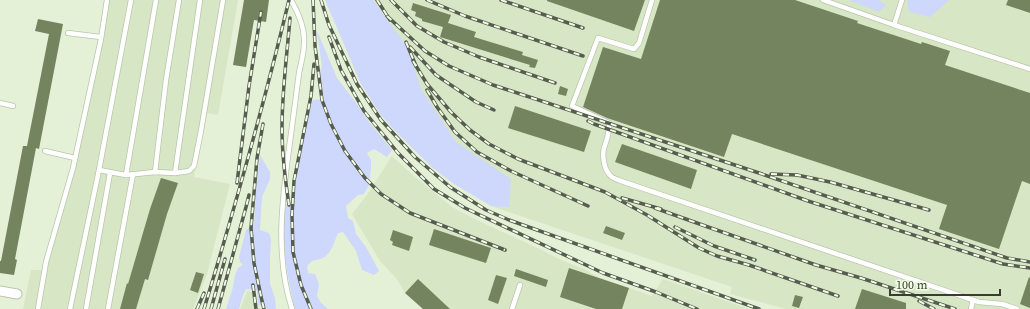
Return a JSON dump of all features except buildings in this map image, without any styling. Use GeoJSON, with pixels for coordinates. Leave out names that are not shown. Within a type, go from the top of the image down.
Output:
{"type":"FeatureCollection","features":[{"type":"Feature","properties":{"kind":"street"},"geometry":{"type":"LineString","coordinates":[[0,290],[17,294]]}},
{"type":"Feature","properties":{"kind":"lane"},"geometry":{"type":"LineString","coordinates":[[38,309],[46,262],[75,158],[101,36],[107,0]]}},
{"type":"Feature","properties":{"kind":"lane"},"geometry":{"type":"LineString","coordinates":[[70,309],[99,170],[130,0]]}},
{"type":"Feature","properties":{"kind":"lane"},"geometry":{"type":"LineString","coordinates":[[126,175],[156,0]]}},
{"type":"Feature","properties":{"kind":"lane"},"geometry":{"type":"LineString","coordinates":[[155,172],[166,80],[178,0]]}},
{"type":"Feature","properties":{"kind":"lane"},"geometry":{"type":"LineString","coordinates":[[175,173],[200,0]]}},
{"type":"Feature","properties":{"kind":"lane"},"geometry":{"type":"LineString","coordinates":[[99,170],[126,175],[155,172],[175,173],[189,171],[194,166],[223,0]]}},
{"type":"Feature","properties":{"kind":"lane"},"geometry":{"type":"LineString","coordinates":[[291,0],[297,10],[305,42],[298,80],[286,168],[281,228],[283,263],[292,309]]}},
{"type":"Feature","properties":{"kind":"lane"},"geometry":{"type":"LineString","coordinates":[[652,0],[639,43],[634,49],[598,38],[572,106],[609,123],[610,130],[604,150],[604,162],[612,177],[979,302],[1002,304],[1016,309]]}},
{"type":"Feature","properties":{"kind":"lane"},"geometry":{"type":"LineString","coordinates":[[823,0],[894,25],[1030,69]]}},
{"type":"Feature","properties":{"kind":"lane"},"geometry":{"type":"LineString","coordinates":[[894,25],[902,0]]}},
{"type":"Feature","properties":{"kind":"lane"},"geometry":{"type":"LineString","coordinates":[[68,33],[101,36]]}},
{"type":"Feature","properties":{"kind":"lane"},"geometry":{"type":"LineString","coordinates":[[0,103],[14,106]]}},
{"type":"Feature","properties":{"kind":"lane"},"geometry":{"type":"LineString","coordinates":[[45,151],[75,158]]}},
{"type":"Feature","properties":{"kind":"lane"},"geometry":{"type":"LineString","coordinates":[[86,309],[110,173]]}},
{"type":"Feature","properties":{"kind":"lane"},"geometry":{"type":"LineString","coordinates":[[108,309],[133,174]]}},
{"type":"Feature","properties":{"kind":"lane"},"geometry":{"type":"LineString","coordinates":[[512,309],[520,285]]}},
{"type":"Feature","properties":{"kind":"lane"},"geometry":{"type":"LineString","coordinates":[[971,309],[973,300]]}},
{"type":"Feature","properties":{"kind":"shaded area"},"geometry":{"type":"Polygon","coordinates":[[[106,0],[238,0],[218,115],[207,113],[194,177],[230,184],[207,274],[193,309],[23,309],[31,270],[45,270],[62,206],[96,53],[106,0]]]}},
{"type":"Feature","properties":{"kind":"shaded area"},"geometry":{"type":"Polygon","coordinates":[[[325,0],[373,0],[408,48],[421,89],[456,142],[511,179],[509,207],[491,206],[454,184],[433,168],[380,114],[360,82],[325,0]]]}},
{"type":"Feature","properties":{"kind":"shaded area"},"geometry":{"type":"Polygon","coordinates":[[[336,0],[1030,0],[1030,309],[786,309],[730,294],[732,287],[491,206],[336,0]]]}},
{"type":"Feature","properties":{"kind":"shaded area"},"geometry":{"type":"Polygon","coordinates":[[[849,0],[879,0],[886,5],[879,12],[849,0]]]}},
{"type":"Feature","properties":{"kind":"shaded area"},"geometry":{"type":"Polygon","coordinates":[[[907,0],[949,0],[930,17],[909,12],[907,0]]]}},
{"type":"Feature","properties":{"kind":"shaded area"},"geometry":{"type":"Polygon","coordinates":[[[317,32],[337,78],[369,122],[392,150],[387,157],[374,149],[367,153],[371,160],[369,185],[364,194],[358,195],[346,206],[348,218],[353,221],[356,234],[366,247],[379,271],[374,275],[362,270],[356,251],[343,232],[338,233],[328,254],[323,258],[311,262],[307,267],[308,273],[315,274],[319,284],[317,296],[321,303],[328,309],[295,309],[284,253],[284,208],[285,205],[294,206],[300,153],[313,100],[324,99],[320,71],[322,66],[317,32]]]}},
{"type":"Feature","properties":{"kind":"shaded area"},"geometry":{"type":"Polygon","coordinates":[[[260,155],[270,172],[270,179],[262,197],[260,230],[269,233],[271,239],[270,284],[275,298],[276,309],[267,309],[266,307],[258,305],[257,290],[246,289],[239,309],[226,309],[235,275],[238,268],[243,265],[240,262],[239,257],[246,230],[254,224],[260,155]]]}},
{"type":"Feature","properties":{"kind":"shaded area"},"geometry":{"type":"Polygon","coordinates":[[[392,156],[452,207],[598,277],[652,296],[663,279],[749,309],[423,309],[405,293],[396,278],[380,261],[352,214],[367,195],[392,156]]]}},
{"type":"Feature","properties":{"kind":"shaded area"},"geometry":{"type":"Polygon","coordinates":[[[247,291],[253,292],[256,307],[262,309],[240,309],[247,291]]]}},
{"type":"Feature","properties":{"kind":"railway"},"geometry":{"type":"LineString","coordinates":[[204,309],[249,155],[289,0]]}},
{"type":"Feature","properties":{"kind":"railway"},"geometry":{"type":"LineString","coordinates":[[313,0],[315,46],[322,100],[331,124],[345,151],[365,178],[381,194],[410,213],[505,250]]}},
{"type":"Feature","properties":{"kind":"railway"},"geometry":{"type":"LineString","coordinates":[[321,0],[329,25],[357,84],[381,120],[415,157],[450,187],[486,210],[509,220],[759,309]]}},
{"type":"Feature","properties":{"kind":"railway"},"geometry":{"type":"LineString","coordinates":[[377,0],[390,20]]}},
{"type":"Feature","properties":{"kind":"railway"},"geometry":{"type":"LineString","coordinates":[[391,0],[417,26],[444,42],[479,57],[555,83]]}},
{"type":"Feature","properties":{"kind":"railway"},"geometry":{"type":"LineString","coordinates":[[427,0],[465,16],[583,56]]}},
{"type":"Feature","properties":{"kind":"railway"},"geometry":{"type":"LineString","coordinates":[[501,0],[583,28]]}},
{"type":"Feature","properties":{"kind":"railway"},"geometry":{"type":"LineString","coordinates":[[237,183],[249,86],[261,12]]}},
{"type":"Feature","properties":{"kind":"railway"},"geometry":{"type":"LineString","coordinates":[[387,16],[425,51],[449,66],[493,85],[759,173],[1007,258],[1030,262]]}},
{"type":"Feature","properties":{"kind":"railway"},"geometry":{"type":"LineString","coordinates":[[289,205],[284,166],[282,114],[290,18]]}},
{"type":"Feature","properties":{"kind":"railway"},"geometry":{"type":"LineString","coordinates":[[329,37],[341,70],[364,111],[398,153],[434,189],[465,208],[603,273],[656,292],[697,309]]}},
{"type":"Feature","properties":{"kind":"railway"},"geometry":{"type":"LineString","coordinates":[[406,42],[416,66]]}},
{"type":"Feature","properties":{"kind":"railway"},"geometry":{"type":"LineString","coordinates":[[410,47],[436,75],[476,102],[494,110]]}},
{"type":"Feature","properties":{"kind":"railway"},"geometry":{"type":"LineString","coordinates":[[413,61],[427,84],[451,112],[470,130],[489,144],[518,159],[605,192],[647,215],[699,248],[717,256],[749,265],[838,296]]}},
{"type":"Feature","properties":{"kind":"railway"},"geometry":{"type":"LineString","coordinates":[[311,309],[301,285],[293,252],[292,215],[294,181],[311,96],[314,64]]}},
{"type":"Feature","properties":{"kind":"railway"},"geometry":{"type":"LineString","coordinates":[[427,90],[455,132],[477,152],[511,171],[588,206]]}},
{"type":"Feature","properties":{"kind":"railway"},"geometry":{"type":"LineString","coordinates":[[588,121],[808,201],[1003,264],[1030,268]]}},
{"type":"Feature","properties":{"kind":"railway"},"geometry":{"type":"LineString","coordinates":[[263,124],[257,158],[251,228],[254,263],[264,309]]}},
{"type":"Feature","properties":{"kind":"railway"},"geometry":{"type":"LineString","coordinates":[[771,174],[797,175],[830,182],[929,210]]}},
{"type":"Feature","properties":{"kind":"railway"},"geometry":{"type":"LineString","coordinates":[[218,309],[249,195]]}},
{"type":"Feature","properties":{"kind":"railway"},"geometry":{"type":"LineString","coordinates":[[622,198],[661,209]]}},
{"type":"Feature","properties":{"kind":"railway"},"geometry":{"type":"LineString","coordinates":[[655,208],[816,265],[955,309]]}},
{"type":"Feature","properties":{"kind":"railway"},"geometry":{"type":"LineString","coordinates":[[675,227],[714,246],[755,260]]}},
{"type":"Feature","properties":{"kind":"railway"},"geometry":{"type":"LineString","coordinates":[[211,309],[225,259]]}},
{"type":"Feature","properties":{"kind":"railway"},"geometry":{"type":"LineString","coordinates":[[253,285],[256,309]]}},
{"type":"Feature","properties":{"kind":"railway"},"geometry":{"type":"LineString","coordinates":[[197,309],[204,293]]}},
{"type":"Feature","properties":{"kind":"railway"},"geometry":{"type":"LineString","coordinates":[[919,301],[934,309]]}}]}
